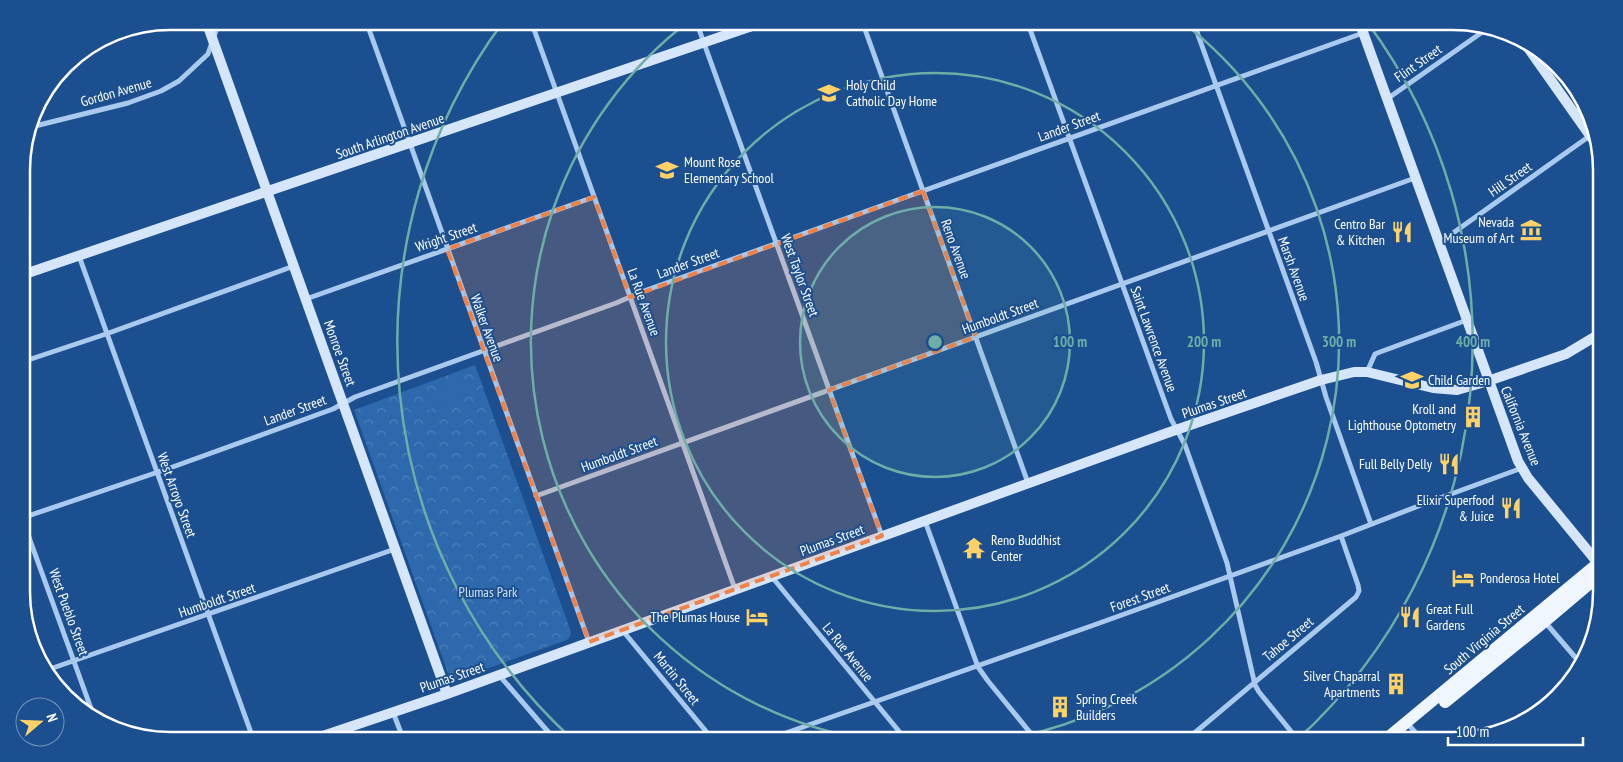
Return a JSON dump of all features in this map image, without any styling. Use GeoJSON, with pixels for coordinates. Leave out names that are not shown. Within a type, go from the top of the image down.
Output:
{"type":"FeatureCollection","features":[{"type":"Feature","properties":{"kind":"main road","name":"South Virginia Street"},"geometry":{"type":"LineString","coordinates":[[1405,732],[1593,573]]}},
{"type":"Feature","properties":{"kind":"main road","name":"South Virginia Street"},"geometry":{"type":"LineString","coordinates":[[1399,732],[1410,726],[1545,621],[1593,574]]}},
{"type":"Feature","properties":{"kind":"street","name":"Monroe Street"},"geometry":{"type":"LineString","coordinates":[[209,30],[447,694]]}},
{"type":"Feature","properties":{"kind":"street","name":"Gordon Avenue"},"geometry":{"type":"LineString","coordinates":[[38,125],[128,102],[161,91],[179,81],[205,57],[210,50],[216,30]]}},
{"type":"Feature","properties":{"kind":"street","name":"Walker Avenue"},"geometry":{"type":"LineString","coordinates":[[369,30],[589,642]]}},
{"type":"Feature","properties":{"kind":"street","name":"La Rue Avenue"},"geometry":{"type":"LineString","coordinates":[[534,30],[735,589]]}},
{"type":"Feature","properties":{"kind":"street","name":"West Taylor Street"},"geometry":{"type":"LineString","coordinates":[[699,30],[882,536]]}},
{"type":"Feature","properties":{"kind":"street","name":"South Arlington Avenue"},"geometry":{"type":"LineString","coordinates":[[30,272],[741,30]]}},
{"type":"Feature","properties":{"kind":"street","name":"Reno Avenue"},"geometry":{"type":"LineString","coordinates":[[865,30],[1028,484]]}},
{"type":"Feature","properties":{"kind":"street","name":"Saint Lawrence Avenue"},"geometry":{"type":"LineString","coordinates":[[1031,30],[1171,419],[1185,446],[1227,563],[1255,682],[1259,692],[1292,732]]}},
{"type":"Feature","properties":{"kind":"street","name":"Marsh Avenue"},"geometry":{"type":"LineString","coordinates":[[1196,30],[1371,524]]}},
{"type":"Feature","properties":{"kind":"street","name":"California Avenue"},"geometry":{"type":"LineString","coordinates":[[1362,30],[1514,450],[1528,478],[1593,556]]}},
{"type":"Feature","properties":{"kind":"street","name":"Lander Street"},"geometry":{"type":"LineString","coordinates":[[30,515],[324,412],[355,397],[1363,33]]}},
{"type":"Feature","properties":{"kind":"street","name":"Flint Street"},"geometry":{"type":"LineString","coordinates":[[1387,99],[1481,33]]}},
{"type":"Feature","properties":{"kind":"street"},"geometry":{"type":"LineString","coordinates":[[1534,57],[1586,128]]}},
{"type":"Feature","properties":{"kind":"street","name":"Hill Street"},"geometry":{"type":"LineString","coordinates":[[1439,243],[1589,137]]}},
{"type":"Feature","properties":{"kind":"street","name":"Humboldt Street"},"geometry":{"type":"LineString","coordinates":[[536,496],[1415,178]]}},
{"type":"Feature","properties":{"kind":"street","name":"Wright Street"},"geometry":{"type":"LineString","coordinates":[[306,299],[594,197]]}},
{"type":"Feature","properties":{"kind":"street","name":"West Arroyo Street"},"geometry":{"type":"LineString","coordinates":[[78,256],[251,732]]}},
{"type":"Feature","properties":{"kind":"street"},"geometry":{"type":"LineString","coordinates":[[30,359],[294,266]]}},
{"type":"Feature","properties":{"kind":"street"},"geometry":{"type":"LineString","coordinates":[[1367,372],[1370,363],[1379,352],[1466,320]]}},
{"type":"Feature","properties":{"kind":"street","name":"Plumas Street"},"geometry":{"type":"LineString","coordinates":[[334,732],[447,694],[1177,430],[1321,380],[1354,372],[1367,372],[1447,390],[1468,388],[1571,352],[1593,338]]}},
{"type":"Feature","properties":{"kind":"street","name":"Forest Street"},"geometry":{"type":"LineString","coordinates":[[789,732],[978,667],[1341,536],[1522,468]]}},
{"type":"Feature","properties":{"kind":"street"},"geometry":{"type":"LineString","coordinates":[[925,521],[978,667],[1031,732]]}},
{"type":"Feature","properties":{"kind":"street","name":"Tahoe Street"},"geometry":{"type":"LineString","coordinates":[[1195,732],[1357,596],[1358,585],[1341,536]]}},
{"type":"Feature","properties":{"kind":"street","name":"West Pueblo Street"},"geometry":{"type":"LineString","coordinates":[[30,540],[90,707]]}},
{"type":"Feature","properties":{"kind":"street","name":"Humboldt Street"},"geometry":{"type":"LineString","coordinates":[[53,668],[395,549]]}},
{"type":"Feature","properties":{"kind":"street","name":"La Rue Avenue"},"geometry":{"type":"LineString","coordinates":[[772,576],[899,732]]}},
{"type":"Feature","properties":{"kind":"street"},"geometry":{"type":"LineString","coordinates":[[1545,621],[1576,658]]}},
{"type":"Feature","properties":{"kind":"street","name":"Martin Street"},"geometry":{"type":"LineString","coordinates":[[622,630],[707,732]]}},
{"type":"Feature","properties":{"kind":"street"},"geometry":{"type":"LineString","coordinates":[[499,675],[548,732]]}},
{"type":"Feature","properties":{"kind":"street"},"geometry":{"type":"LineString","coordinates":[[393,712],[401,732]]}},
{"type":"Feature","properties":{"kind":"street"},"geometry":{"type":"LineString","coordinates":[[1410,726],[1415,732]]}},
{"type":"Feature","properties":{"kind":"highlighted area"},"geometry":{"type":"Polygon","coordinates":[[[923,191],[976,337],[829,390],[882,536],[589,642],[447,249],[594,197],[630,297],[923,191]]]}},
{"type":"Feature","properties":{"kind":"green space","name":"Plumas Park"},"geometry":{"type":"Polygon","coordinates":[[[475,365],[571,632],[567,640],[456,679],[448,673],[354,410],[475,365]]]}},
{"type":"Feature","properties":{"kind":"green space"},"geometry":{"type":"Polygon","coordinates":[[[465,380],[470,395],[428,410],[423,395],[465,380]]]}},
{"type":"Feature","properties":{"kind":"place","name":"Holy Child Catholic Day Home"},"geometry":{"type":"Point","coordinates":[829,93]}},
{"type":"Feature","properties":{"kind":"place","name":"Mount Rose Elementary School"},"geometry":{"type":"Point","coordinates":[667,170]}},
{"type":"Feature","properties":{"kind":"place","name":"Nevada Museum of Art"},"geometry":{"type":"Point","coordinates":[1531,230]}},
{"type":"Feature","properties":{"kind":"place","name":"Centro Bar & Kitchen"},"geometry":{"type":"Point","coordinates":[1402,232]}},
{"type":"Feature","properties":{"kind":"place","name":"Child Garden"},"geometry":{"type":"Point","coordinates":[1412,380]}},
{"type":"Feature","properties":{"kind":"place","name":"Kroll and Lighthouse Optometry"},"geometry":{"type":"Point","coordinates":[1473,417]}},
{"type":"Feature","properties":{"kind":"place","name":"Full Belly Delly"},"geometry":{"type":"Point","coordinates":[1449,464]}},
{"type":"Feature","properties":{"kind":"place","name":"Elixir Superfood & Juice"},"geometry":{"type":"Point","coordinates":[1511,508]}},
{"type":"Feature","properties":{"kind":"place","name":"Reno Buddhist Center"},"geometry":{"type":"Point","coordinates":[974,548]}},
{"type":"Feature","properties":{"kind":"place","name":"Ponderosa Hotel"},"geometry":{"type":"Point","coordinates":[1463,578]}},
{"type":"Feature","properties":{"kind":"place","name":"The Plumas House"},"geometry":{"type":"Point","coordinates":[757,617]}},
{"type":"Feature","properties":{"kind":"place","name":"Great Full Gardens"},"geometry":{"type":"Point","coordinates":[1410,617]}},
{"type":"Feature","properties":{"kind":"place","name":"Silver Chaparral Apartments"},"geometry":{"type":"Point","coordinates":[1396,684]}},
{"type":"Feature","properties":{"kind":"place","name":"Spring Creek Builders"},"geometry":{"type":"Point","coordinates":[1060,707]}}]}
